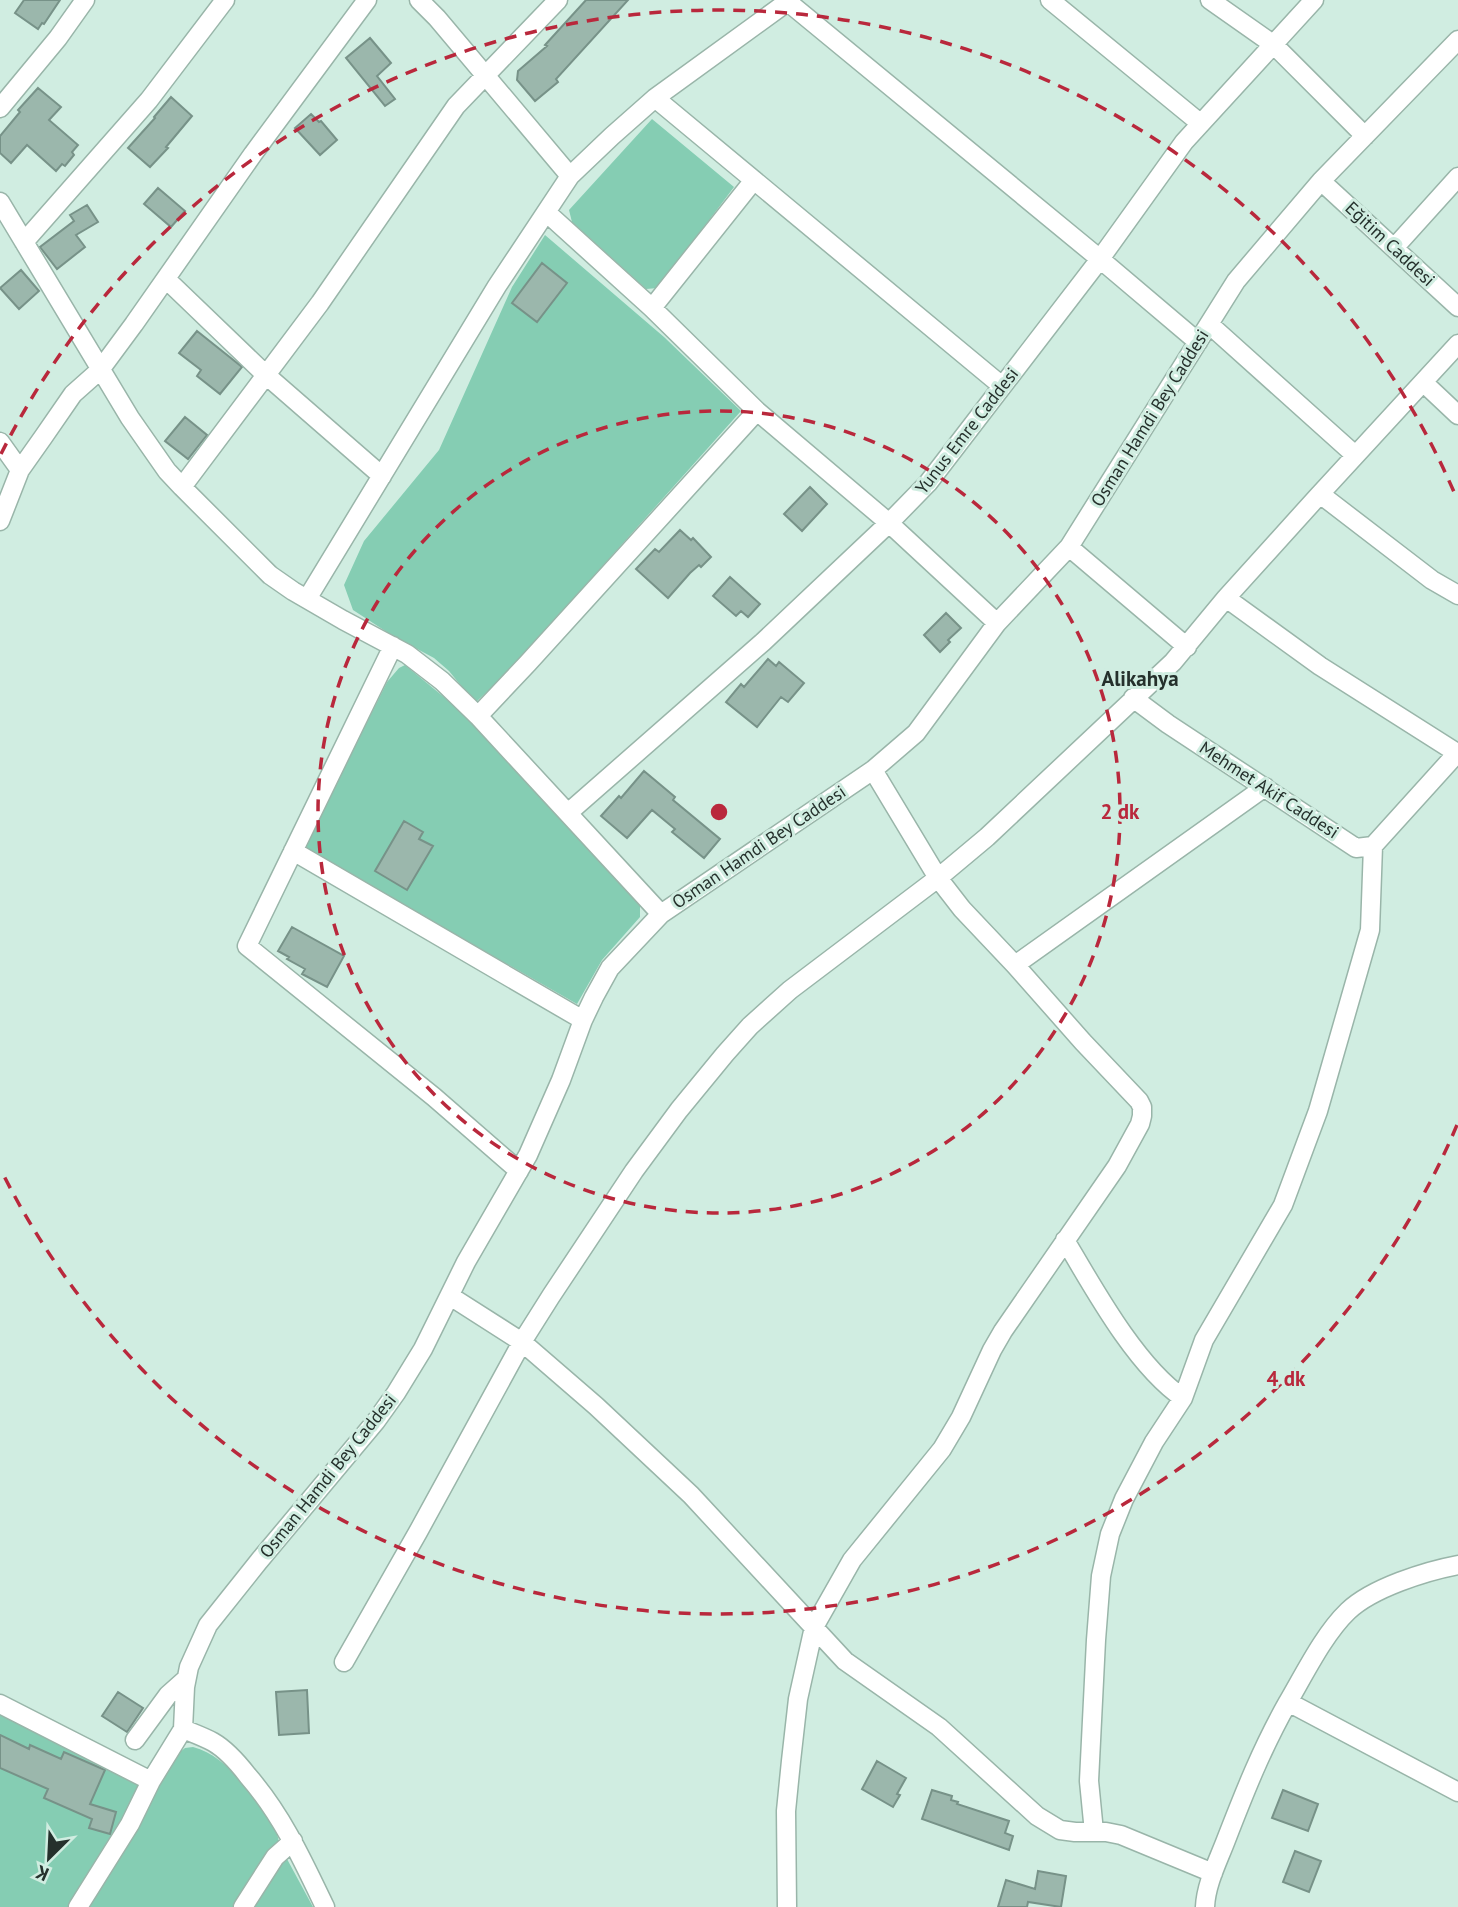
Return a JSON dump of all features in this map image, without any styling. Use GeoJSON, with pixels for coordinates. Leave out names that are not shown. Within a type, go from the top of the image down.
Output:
{"type":"FeatureCollection","features":[{"type":"Feature","properties":{"kind":"street"},"geometry":{"type":"LineString","coordinates":[[0,108],[58,38],[85,0]]}},
{"type":"Feature","properties":{"kind":"street"},"geometry":{"type":"LineString","coordinates":[[24,242],[149,100],[225,0]]}},
{"type":"Feature","properties":{"kind":"street"},"geometry":{"type":"LineString","coordinates":[[0,521],[20,470],[73,394],[100,370],[246,163],[367,0]]}},
{"type":"Feature","properties":{"kind":"street"},"geometry":{"type":"LineString","coordinates":[[419,0],[570,176]]}},
{"type":"Feature","properties":{"kind":"street"},"geometry":{"type":"LineString","coordinates":[[182,487],[320,303],[456,106],[558,0]]}},
{"type":"Feature","properties":{"kind":"street"},"geometry":{"type":"LineString","coordinates":[[1050,0],[1200,123]]}},
{"type":"Feature","properties":{"kind":"street"},"geometry":{"type":"LineString","coordinates":[[1210,0],[1274,45],[1365,136]]}},
{"type":"Feature","properties":{"kind":"street","name":"Yunus Emre Caddesi"},"geometry":{"type":"LineString","coordinates":[[568,814],[763,642],[928,483],[1100,260],[1184,142],[1314,0]]}},
{"type":"Feature","properties":{"kind":"street"},"geometry":{"type":"LineString","coordinates":[[307,599],[497,286],[570,176],[655,98],[789,1],[1198,342]]}},
{"type":"Feature","properties":{"kind":"street","name":"Osman Hamdi Bey Caddesi"},"geometry":{"type":"LineString","coordinates":[[183,1730],[186,1679],[196,1648],[213,1619],[258,1561],[386,1407],[423,1349],[472,1250],[537,1137],[583,1020],[610,968],[660,914],[873,770],[916,733],[997,623],[1069,547],[1236,281],[1321,181],[1458,40]]}},
{"type":"Feature","properties":{"kind":"street"},"geometry":{"type":"LineString","coordinates":[[655,98],[1002,387]]}},
{"type":"Feature","properties":{"kind":"street"},"geometry":{"type":"LineString","coordinates":[[1394,248],[1458,177]]}},
{"type":"Feature","properties":{"kind":"street"},"geometry":{"type":"LineString","coordinates":[[652,308],[754,180]]}},
{"type":"Feature","properties":{"kind":"street","name":"Eğitim Caddesi"},"geometry":{"type":"LineString","coordinates":[[1321,181],[1458,307]]}},
{"type":"Feature","properties":{"kind":"street"},"geometry":{"type":"LineString","coordinates":[[0,202],[151,450],[182,487],[270,575],[426,667],[478,716],[660,914]]}},
{"type":"Feature","properties":{"kind":"street"},"geometry":{"type":"LineString","coordinates":[[546,212],[652,308],[757,411],[889,523],[997,623]]}},
{"type":"Feature","properties":{"kind":"street"},"geometry":{"type":"LineString","coordinates":[[166,279],[266,375],[382,476]]}},
{"type":"Feature","properties":{"kind":"street"},"geometry":{"type":"LineString","coordinates":[[1209,324],[1356,455]]}},
{"type":"Feature","properties":{"kind":"street"},"geometry":{"type":"LineString","coordinates":[[344,1662],[431,1510],[522,1342],[598,1222],[679,1111],[725,1054],[790,990],[938,878],[987,837],[1161,673],[1458,344]]}},
{"type":"Feature","properties":{"kind":"street"},"geometry":{"type":"LineString","coordinates":[[1424,383],[1458,415]]}},
{"type":"Feature","properties":{"kind":"street"},"geometry":{"type":"LineString","coordinates":[[478,716],[757,411]]}},
{"type":"Feature","properties":{"kind":"street"},"geometry":{"type":"LineString","coordinates":[[0,442],[20,470]]}},
{"type":"Feature","properties":{"kind":"street"},"geometry":{"type":"LineString","coordinates":[[1321,494],[1432,580],[1458,595]]}},
{"type":"Feature","properties":{"kind":"street"},"geometry":{"type":"LineString","coordinates":[[1069,547],[1186,647]]}},
{"type":"Feature","properties":{"kind":"street"},"geometry":{"type":"LineString","coordinates":[[1094,1832],[1089,1782],[1096,1640],[1101,1576],[1111,1534],[1124,1499],[1154,1442],[1182,1398],[1204,1340],[1283,1205],[1318,1111],[1370,930],[1373,846],[1457,752],[1320,666],[1226,598]]}},
{"type":"Feature","properties":{"kind":"street"},"geometry":{"type":"LineString","coordinates":[[393,646],[247,946],[434,1097],[519,1171]]}},
{"type":"Feature","properties":{"kind":"street","name":"Mehmet Akif Caddesi"},"geometry":{"type":"LineString","coordinates":[[1133,698],[1167,724],[1356,848],[1373,846]]}},
{"type":"Feature","properties":{"kind":"street"},"geometry":{"type":"LineString","coordinates":[[787,1907],[786,1811],[789,1773],[798,1699],[814,1628],[852,1560],[935,1458],[952,1433],[992,1350],[1117,1166],[1143,1116],[1142,1107],[1134,1094],[962,909],[938,878],[873,770]]}},
{"type":"Feature","properties":{"kind":"street"},"geometry":{"type":"LineString","coordinates":[[1016,965],[1265,787]]}},
{"type":"Feature","properties":{"kind":"street"},"geometry":{"type":"LineString","coordinates":[[292,851],[583,1020]]}},
{"type":"Feature","properties":{"kind":"street"},"geometry":{"type":"LineString","coordinates":[[1065,1240],[1128,1340],[1161,1381],[1182,1398]]}},
{"type":"Feature","properties":{"kind":"street"},"geometry":{"type":"LineString","coordinates":[[450,1296],[522,1342],[596,1406],[691,1495],[845,1661],[939,1727],[1048,1824],[1060,1830],[1121,1835],[1213,1873]]}},
{"type":"Feature","properties":{"kind":"street"},"geometry":{"type":"LineString","coordinates":[[1205,1907],[1213,1873],[1257,1759],[1288,1702],[1334,1628],[1353,1606],[1400,1581],[1439,1568],[1458,1565]]}},
{"type":"Feature","properties":{"kind":"street"},"geometry":{"type":"LineString","coordinates":[[135,1740],[168,1695],[186,1679]]}},
{"type":"Feature","properties":{"kind":"street"},"geometry":{"type":"LineString","coordinates":[[1288,1702],[1458,1793]]}},
{"type":"Feature","properties":{"kind":"street"},"geometry":{"type":"LineString","coordinates":[[0,1704],[150,1781]]}},
{"type":"Feature","properties":{"kind":"street"},"geometry":{"type":"LineString","coordinates":[[78,1907],[130,1824],[150,1781],[183,1730],[212,1742],[236,1761],[276,1811],[325,1907]]}},
{"type":"Feature","properties":{"kind":"street"},"geometry":{"type":"LineString","coordinates":[[243,1907],[275,1857],[293,1841]]}},
{"type":"Feature","properties":{"kind":"green space"},"geometry":{"type":"Polygon","coordinates":[[[652,119],[734,187],[658,288],[646,289],[572,222],[569,210],[652,119]]]}},
{"type":"Feature","properties":{"kind":"green space"},"geometry":{"type":"Polygon","coordinates":[[[545,235],[664,337],[741,411],[507,673],[475,703],[449,671],[434,658],[353,610],[344,585],[364,541],[439,450],[512,287],[545,235]]]}},
{"type":"Feature","properties":{"kind":"green space"},"geometry":{"type":"Polygon","coordinates":[[[405,665],[484,734],[640,904],[640,917],[602,960],[577,1004],[304,848],[387,682],[405,665]]]}},
{"type":"Feature","properties":{"kind":"green space"},"geometry":{"type":"Polygon","coordinates":[[[0,1712],[140,1784],[119,1830],[70,1907],[0,1907],[0,1712]]]}},
{"type":"Feature","properties":{"kind":"green space"},"geometry":{"type":"Polygon","coordinates":[[[193,1747],[219,1760],[241,1780],[276,1829],[279,1842],[238,1907],[87,1907],[175,1756],[185,1748],[193,1747]]]}},
{"type":"Feature","properties":{"kind":"green space"},"geometry":{"type":"Polygon","coordinates":[[[284,1858],[313,1907],[247,1907],[284,1858]]]}},
{"type":"Feature","properties":{"kind":"building"},"geometry":{"type":"Polygon","coordinates":[[[24,0],[60,0],[38,29],[15,13],[24,0]]]}},
{"type":"Feature","properties":{"kind":"building"},"geometry":{"type":"Polygon","coordinates":[[[586,0],[628,0],[556,79],[558,82],[535,101],[517,80],[518,71],[547,46],[545,45],[586,0]]]}},
{"type":"Feature","properties":{"kind":"building"},"geometry":{"type":"Polygon","coordinates":[[[370,38],[391,63],[377,76],[395,99],[385,106],[346,58],[370,38]]]}},
{"type":"Feature","properties":{"kind":"building"},"geometry":{"type":"Polygon","coordinates":[[[38,88],[61,107],[49,120],[78,145],[65,166],[62,164],[56,171],[27,145],[11,163],[0,153],[0,136],[38,88]]]}},
{"type":"Feature","properties":{"kind":"building"},"geometry":{"type":"Polygon","coordinates":[[[171,97],[192,116],[150,167],[128,148],[171,97]]]}},
{"type":"Feature","properties":{"kind":"building"},"geometry":{"type":"Polygon","coordinates":[[[311,114],[321,121],[337,140],[320,155],[295,128],[311,114]]]}},
{"type":"Feature","properties":{"kind":"building"},"geometry":{"type":"Polygon","coordinates":[[[158,188],[185,211],[171,227],[144,204],[158,188]]]}},
{"type":"Feature","properties":{"kind":"building"},"geometry":{"type":"Polygon","coordinates":[[[87,205],[98,222],[76,235],[85,247],[57,269],[40,247],[74,221],[70,215],[87,205]]]}},
{"type":"Feature","properties":{"kind":"building"},"geometry":{"type":"Polygon","coordinates":[[[542,263],[567,283],[537,322],[512,303],[542,263]]]}},
{"type":"Feature","properties":{"kind":"building"},"geometry":{"type":"Polygon","coordinates":[[[21,270],[39,291],[19,309],[0,288],[21,270]]]}},
{"type":"Feature","properties":{"kind":"building"},"geometry":{"type":"Polygon","coordinates":[[[197,331],[242,367],[220,394],[197,376],[201,370],[179,353],[197,331]]]}},
{"type":"Feature","properties":{"kind":"building"},"geometry":{"type":"Polygon","coordinates":[[[185,417],[207,435],[188,459],[165,441],[185,417]]]}},
{"type":"Feature","properties":{"kind":"building"},"geometry":{"type":"Polygon","coordinates":[[[810,487],[827,504],[802,531],[784,514],[810,487]]]}},
{"type":"Feature","properties":{"kind":"building"},"geometry":{"type":"Polygon","coordinates":[[[680,530],[691,540],[693,538],[711,557],[690,573],[668,598],[636,569],[655,549],[659,552],[680,530]]]}},
{"type":"Feature","properties":{"kind":"building"},"geometry":{"type":"Polygon","coordinates":[[[730,577],[760,604],[748,617],[741,611],[736,616],[713,596],[730,577]]]}},
{"type":"Feature","properties":{"kind":"building"},"geometry":{"type":"Polygon","coordinates":[[[946,613],[961,628],[940,652],[924,635],[946,613]]]}},
{"type":"Feature","properties":{"kind":"building"},"geometry":{"type":"Polygon","coordinates":[[[768,659],[776,666],[779,662],[804,683],[788,702],[781,697],[757,727],[726,702],[741,684],[744,687],[768,659]]]}},
{"type":"Feature","properties":{"kind":"building"},"geometry":{"type":"Polygon","coordinates":[[[644,771],[675,797],[673,800],[720,839],[704,858],[672,832],[675,829],[652,810],[627,838],[601,816],[644,771]]]}},
{"type":"Feature","properties":{"kind":"building"},"geometry":{"type":"Polygon","coordinates":[[[404,821],[423,832],[419,839],[433,846],[407,890],[375,871],[404,821]]]}},
{"type":"Feature","properties":{"kind":"building"},"geometry":{"type":"Polygon","coordinates":[[[292,927],[344,956],[327,987],[302,974],[305,969],[278,951],[292,927]]]}},
{"type":"Feature","properties":{"kind":"building"},"geometry":{"type":"Polygon","coordinates":[[[307,1690],[309,1733],[279,1735],[276,1692],[307,1690]]]}},
{"type":"Feature","properties":{"kind":"building"},"geometry":{"type":"Polygon","coordinates":[[[118,1692],[143,1708],[127,1732],[102,1716],[118,1692]]]}},
{"type":"Feature","properties":{"kind":"building"},"geometry":{"type":"Polygon","coordinates":[[[0,1735],[29,1749],[30,1745],[61,1759],[64,1752],[105,1770],[90,1804],[116,1812],[110,1834],[89,1828],[92,1819],[44,1798],[48,1789],[0,1768],[0,1735]]]}},
{"type":"Feature","properties":{"kind":"building"},"geometry":{"type":"Polygon","coordinates":[[[877,1761],[906,1778],[893,1807],[862,1789],[877,1761]]]}},
{"type":"Feature","properties":{"kind":"building"},"geometry":{"type":"Polygon","coordinates":[[[932,1790],[952,1796],[951,1800],[958,1802],[957,1804],[1009,1821],[1005,1833],[1013,1836],[1009,1850],[922,1819],[932,1790]]]}},
{"type":"Feature","properties":{"kind":"building"},"geometry":{"type":"Polygon","coordinates":[[[1283,1790],[1318,1804],[1308,1831],[1272,1818],[1283,1790]]]}},
{"type":"Feature","properties":{"kind":"building"},"geometry":{"type":"Polygon","coordinates":[[[1295,1851],[1321,1861],[1309,1892],[1283,1882],[1295,1851]]]}},
{"type":"Feature","properties":{"kind":"building"},"geometry":{"type":"Polygon","coordinates":[[[1038,1871],[1066,1876],[1061,1907],[1028,1902],[1027,1907],[998,1907],[1006,1880],[1035,1889],[1038,1871]]]}},
{"type":"Feature","properties":{"kind":"district","name":"Alikahya"},"geometry":{"type":"Point","coordinates":[1140,679]}}]}
